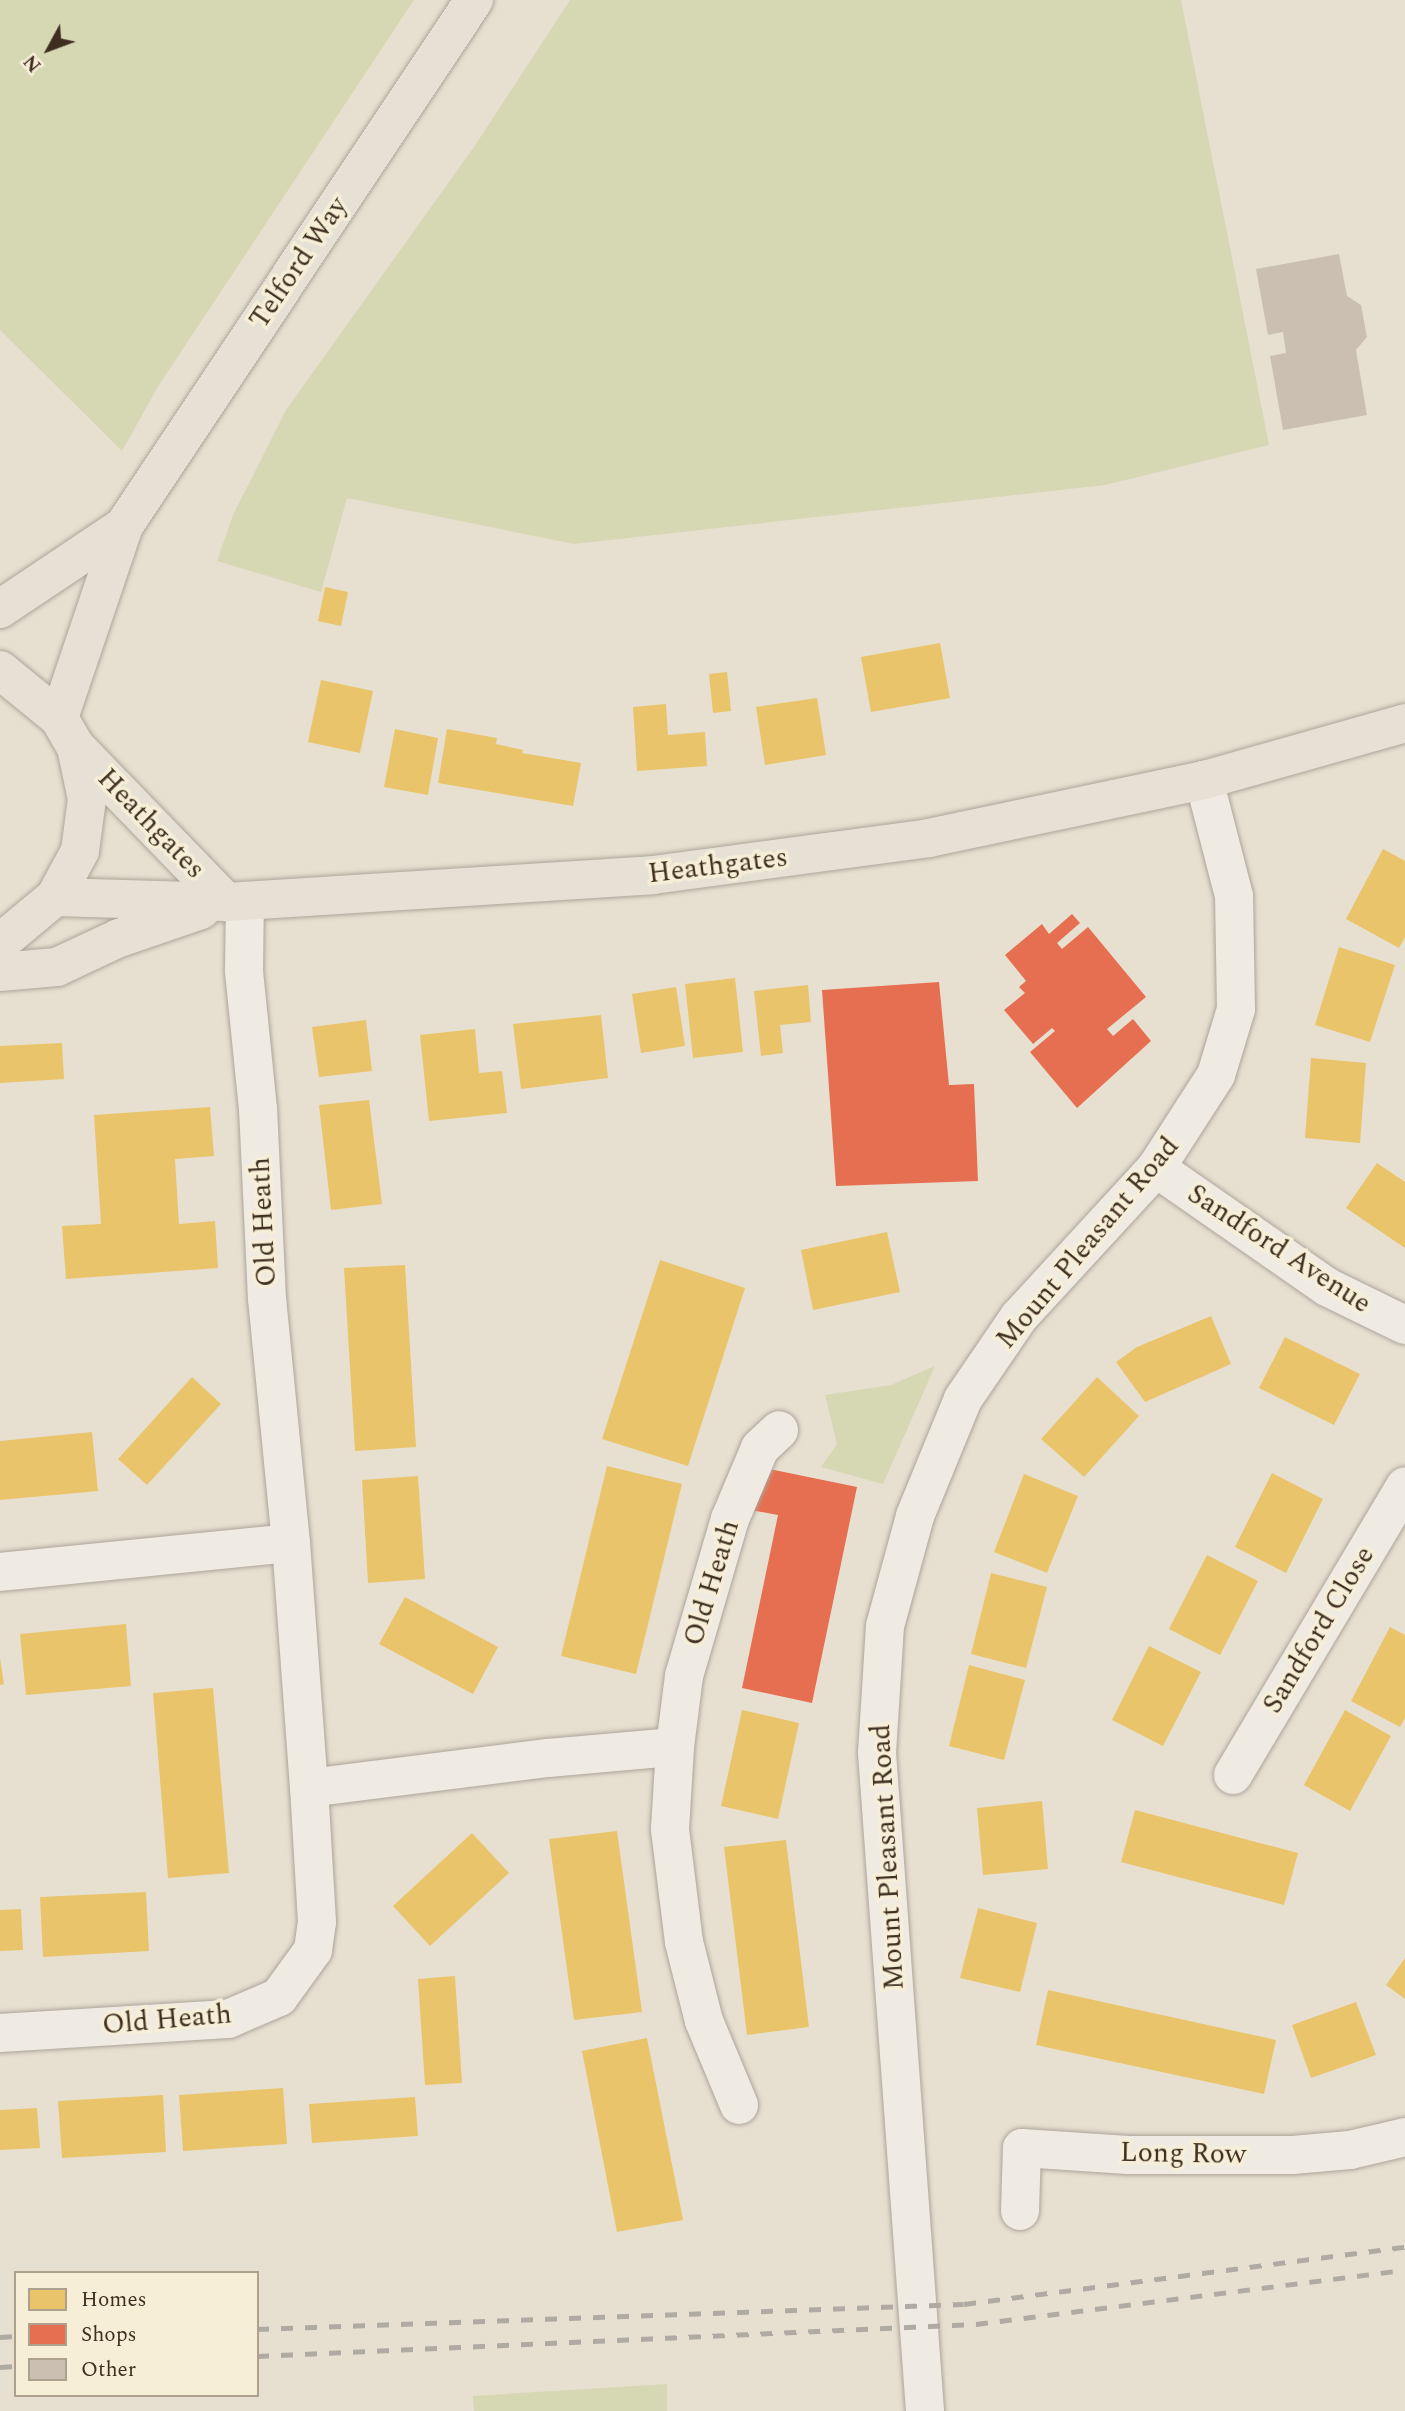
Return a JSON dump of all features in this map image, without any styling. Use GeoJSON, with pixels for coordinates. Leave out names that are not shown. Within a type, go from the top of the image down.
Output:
{"type":"FeatureCollection","features":[{"type":"Feature","properties":{"kind":"main road","name":"Telford Way"},"geometry":{"type":"LineString","coordinates":[[67,733],[124,526],[474,0]]}},
{"type":"Feature","properties":{"kind":"main road","name":"Telford Way"},"geometry":{"type":"LineString","coordinates":[[0,609],[124,526]]}},
{"type":"Feature","properties":{"kind":"main road","name":"Heathgates"},"geometry":{"type":"LineString","coordinates":[[0,670],[236,902]]}},
{"type":"Feature","properties":{"kind":"main road","name":"Heathgates"},"geometry":{"type":"LineString","coordinates":[[55,897],[236,902],[653,875],[929,838],[1204,780],[1405,723]]}},
{"type":"Feature","properties":{"kind":"main road"},"geometry":{"type":"LineString","coordinates":[[0,943],[55,897],[80,851],[87,799],[67,733]]}},
{"type":"Feature","properties":{"kind":"main road"},"geometry":{"type":"LineString","coordinates":[[0,972],[57,967],[119,937],[236,902]]}},
{"type":"Feature","properties":{"kind":"street","name":"Mount Pleasant Road"},"geometry":{"type":"LineString","coordinates":[[925,2411],[877,1753],[885,1626],[915,1516],[963,1399],[1019,1317],[1156,1168],[1211,1085],[1236,1009],[1234,896],[1204,780]]}},
{"type":"Feature","properties":{"kind":"street","name":"Old Heath"},"geometry":{"type":"LineString","coordinates":[[0,2033],[228,2019],[279,1997],[313,1950],[317,1922],[291,1543],[267,1299],[258,1109],[236,902]]}},
{"type":"Feature","properties":{"kind":"street","name":"Sandford Avenue"},"geometry":{"type":"LineString","coordinates":[[1156,1168],[1327,1287],[1405,1325]]}},
{"type":"Feature","properties":{"kind":"street","name":"Old Heath"},"geometry":{"type":"LineString","coordinates":[[738,2105],[704,2021],[684,1942],[670,1829],[675,1747],[684,1676],[730,1519],[760,1448],[779,1430]]}},
{"type":"Feature","properties":{"kind":"street","name":"Sandford Close"},"geometry":{"type":"LineString","coordinates":[[1233,1774],[1405,1486]]}},
{"type":"Feature","properties":{"kind":"street"},"geometry":{"type":"LineString","coordinates":[[0,1572],[291,1543]]}},
{"type":"Feature","properties":{"kind":"street"},"geometry":{"type":"LineString","coordinates":[[309,1788],[548,1758],[675,1747]]}},
{"type":"Feature","properties":{"kind":"street","name":"Long Row"},"geometry":{"type":"LineString","coordinates":[[1020,2211],[1022,2147],[1128,2155],[1293,2155],[1350,2150],[1405,2137]]}},
{"type":"Feature","properties":{"kind":"green space"},"geometry":{"type":"Polygon","coordinates":[[[0,0],[414,0],[159,385],[122,451],[0,330],[0,0]]]}},
{"type":"Feature","properties":{"kind":"green space"},"geometry":{"type":"Polygon","coordinates":[[[570,0],[1181,0],[1269,445],[1105,485],[574,544],[347,498],[321,592],[217,561],[233,515],[286,410],[474,147],[570,0]]]}},
{"type":"Feature","properties":{"kind":"green space"},"geometry":{"type":"Polygon","coordinates":[[[935,1366],[883,1484],[821,1467],[837,1444],[825,1395],[891,1385],[935,1366]]]}},
{"type":"Feature","properties":{"kind":"green space"},"geometry":{"type":"Polygon","coordinates":[[[667,2384],[667,2411],[474,2411],[473,2396],[667,2384]]]}},
{"type":"Feature","properties":{"kind":"building: Homes"},"geometry":{"type":"Polygon","coordinates":[[[325,587],[348,592],[341,626],[318,621],[325,587]]]}},
{"type":"Feature","properties":{"kind":"building: Homes"},"geometry":{"type":"Polygon","coordinates":[[[940,643],[950,698],[871,712],[861,657],[940,643]]]}},
{"type":"Feature","properties":{"kind":"building: Homes"},"geometry":{"type":"Polygon","coordinates":[[[727,672],[731,711],[713,713],[709,674],[727,672]]]}},
{"type":"Feature","properties":{"kind":"building: Homes"},"geometry":{"type":"Polygon","coordinates":[[[321,680],[373,691],[360,753],[308,742],[321,680]]]}},
{"type":"Feature","properties":{"kind":"building: Homes"},"geometry":{"type":"Polygon","coordinates":[[[817,698],[826,755],[765,765],[756,707],[817,698]]]}},
{"type":"Feature","properties":{"kind":"building: Homes"},"geometry":{"type":"Polygon","coordinates":[[[666,704],[668,735],[705,732],[707,766],[637,771],[633,707],[666,704]]]}},
{"type":"Feature","properties":{"kind":"building: Homes"},"geometry":{"type":"Polygon","coordinates":[[[395,729],[438,738],[428,795],[384,787],[395,729]]]}},
{"type":"Feature","properties":{"kind":"building: Homes"},"geometry":{"type":"Polygon","coordinates":[[[447,729],[497,738],[496,744],[523,750],[522,753],[581,763],[573,806],[438,783],[447,729]]]}},
{"type":"Feature","properties":{"kind":"building: Homes"},"geometry":{"type":"Polygon","coordinates":[[[1383,849],[1405,861],[1405,937],[1399,948],[1346,919],[1383,849]]]}},
{"type":"Feature","properties":{"kind":"building: Homes"},"geometry":{"type":"Polygon","coordinates":[[[1339,947],[1395,965],[1370,1042],[1315,1025],[1339,947]]]}},
{"type":"Feature","properties":{"kind":"building: Homes"},"geometry":{"type":"Polygon","coordinates":[[[735,978],[743,1052],[693,1058],[685,984],[735,978]]]}},
{"type":"Feature","properties":{"kind":"building: Homes"},"geometry":{"type":"Polygon","coordinates":[[[808,985],[811,1022],[780,1025],[783,1053],[761,1056],[754,991],[808,985]]]}},
{"type":"Feature","properties":{"kind":"building: Homes"},"geometry":{"type":"Polygon","coordinates":[[[676,987],[685,1046],[641,1053],[632,994],[676,987]]]}},
{"type":"Feature","properties":{"kind":"building: Homes"},"geometry":{"type":"Polygon","coordinates":[[[601,1015],[608,1078],[521,1089],[513,1024],[601,1015]]]}},
{"type":"Feature","properties":{"kind":"building: Homes"},"geometry":{"type":"Polygon","coordinates":[[[366,1020],[372,1071],[319,1077],[312,1027],[366,1020]]]}},
{"type":"Feature","properties":{"kind":"building: Homes"},"geometry":{"type":"Polygon","coordinates":[[[475,1029],[479,1073],[502,1071],[507,1113],[429,1121],[420,1035],[475,1029]]]}},
{"type":"Feature","properties":{"kind":"building: Homes"},"geometry":{"type":"Polygon","coordinates":[[[62,1043],[64,1079],[0,1083],[0,1046],[62,1043]]]}},
{"type":"Feature","properties":{"kind":"building: Homes"},"geometry":{"type":"Polygon","coordinates":[[[1311,1058],[1366,1063],[1360,1143],[1305,1138],[1311,1058]]]}},
{"type":"Feature","properties":{"kind":"building: Homes"},"geometry":{"type":"Polygon","coordinates":[[[369,1100],[382,1204],[331,1210],[319,1105],[369,1100]]]}},
{"type":"Feature","properties":{"kind":"building: Homes"},"geometry":{"type":"Polygon","coordinates":[[[210,1107],[214,1156],[175,1159],[179,1224],[215,1221],[218,1268],[66,1279],[62,1226],[101,1224],[94,1115],[210,1107]]]}},
{"type":"Feature","properties":{"kind":"building: Homes"},"geometry":{"type":"Polygon","coordinates":[[[1377,1163],[1405,1182],[1405,1248],[1346,1208],[1377,1163]]]}},
{"type":"Feature","properties":{"kind":"building: Homes"},"geometry":{"type":"Polygon","coordinates":[[[887,1232],[900,1292],[813,1310],[801,1250],[887,1232]]]}},
{"type":"Feature","properties":{"kind":"building: Homes"},"geometry":{"type":"Polygon","coordinates":[[[660,1260],[745,1288],[688,1466],[602,1439],[660,1260]]]}},
{"type":"Feature","properties":{"kind":"building: Homes"},"geometry":{"type":"Polygon","coordinates":[[[405,1265],[416,1447],[355,1451],[344,1268],[405,1265]]]}},
{"type":"Feature","properties":{"kind":"building: Homes"},"geometry":{"type":"Polygon","coordinates":[[[1211,1316],[1231,1364],[1145,1402],[1116,1362],[1137,1347],[1211,1316]]]}},
{"type":"Feature","properties":{"kind":"building: Homes"},"geometry":{"type":"Polygon","coordinates":[[[1285,1337],[1360,1374],[1334,1425],[1259,1388],[1285,1337]]]}},
{"type":"Feature","properties":{"kind":"building: Homes"},"geometry":{"type":"Polygon","coordinates":[[[192,1377],[221,1404],[147,1485],[118,1459],[192,1377]]]}},
{"type":"Feature","properties":{"kind":"building: Homes"},"geometry":{"type":"Polygon","coordinates":[[[1097,1377],[1139,1416],[1084,1477],[1041,1439],[1097,1377]]]}},
{"type":"Feature","properties":{"kind":"building: Homes"},"geometry":{"type":"Polygon","coordinates":[[[92,1432],[98,1491],[0,1500],[0,1441],[92,1432]]]}},
{"type":"Feature","properties":{"kind":"building: Homes"},"geometry":{"type":"Polygon","coordinates":[[[607,1466],[682,1484],[636,1674],[561,1656],[607,1466]]]}},
{"type":"Feature","properties":{"kind":"building: Homes"},"geometry":{"type":"Polygon","coordinates":[[[1272,1473],[1323,1499],[1286,1573],[1235,1547],[1272,1473]]]}},
{"type":"Feature","properties":{"kind":"building: Homes"},"geometry":{"type":"Polygon","coordinates":[[[1024,1474],[1078,1496],[1047,1573],[994,1552],[1024,1474]]]}},
{"type":"Feature","properties":{"kind":"building: Homes"},"geometry":{"type":"Polygon","coordinates":[[[418,1476],[425,1579],[368,1583],[362,1480],[418,1476]]]}},
{"type":"Feature","properties":{"kind":"building: Homes"},"geometry":{"type":"Polygon","coordinates":[[[1207,1555],[1258,1581],[1220,1655],[1169,1629],[1207,1555]]]}},
{"type":"Feature","properties":{"kind":"building: Homes"},"geometry":{"type":"Polygon","coordinates":[[[991,1573],[1047,1587],[1026,1668],[971,1654],[991,1573]]]}},
{"type":"Feature","properties":{"kind":"building: Homes"},"geometry":{"type":"Polygon","coordinates":[[[405,1597],[498,1647],[473,1694],[379,1644],[405,1597]]]}},
{"type":"Feature","properties":{"kind":"building: Homes"},"geometry":{"type":"Polygon","coordinates":[[[126,1624],[131,1686],[26,1695],[20,1634],[126,1624]]]}},
{"type":"Feature","properties":{"kind":"building: Homes"},"geometry":{"type":"Polygon","coordinates":[[[1390,1627],[1405,1635],[1405,1718],[1400,1727],[1351,1701],[1390,1627]]]}},
{"type":"Feature","properties":{"kind":"building: Homes"},"geometry":{"type":"Polygon","coordinates":[[[1149,1646],[1201,1672],[1163,1746],[1112,1720],[1149,1646]]]}},
{"type":"Feature","properties":{"kind":"building: Homes"},"geometry":{"type":"Polygon","coordinates":[[[0,1658],[4,1684],[0,1685],[0,1658]]]}},
{"type":"Feature","properties":{"kind":"building: Homes"},"geometry":{"type":"Polygon","coordinates":[[[969,1665],[1025,1680],[1004,1760],[949,1746],[969,1665]]]}},
{"type":"Feature","properties":{"kind":"building: Homes"},"geometry":{"type":"Polygon","coordinates":[[[213,1688],[229,1873],[168,1878],[153,1693],[213,1688]]]}},
{"type":"Feature","properties":{"kind":"building: Homes"},"geometry":{"type":"Polygon","coordinates":[[[742,1710],[799,1723],[778,1819],[721,1806],[742,1710]]]}},
{"type":"Feature","properties":{"kind":"building: Homes"},"geometry":{"type":"Polygon","coordinates":[[[1345,1710],[1391,1736],[1350,1811],[1304,1785],[1345,1710]]]}},
{"type":"Feature","properties":{"kind":"building: Homes"},"geometry":{"type":"Polygon","coordinates":[[[1042,1801],[1048,1869],[983,1875],[977,1808],[1042,1801]]]}},
{"type":"Feature","properties":{"kind":"building: Homes"},"geometry":{"type":"Polygon","coordinates":[[[1135,1810],[1298,1853],[1284,1905],[1121,1862],[1135,1810]]]}},
{"type":"Feature","properties":{"kind":"building: Homes"},"geometry":{"type":"Polygon","coordinates":[[[617,1831],[642,2012],[574,2020],[549,1839],[617,1831]]]}},
{"type":"Feature","properties":{"kind":"building: Homes"},"geometry":{"type":"Polygon","coordinates":[[[472,1833],[509,1873],[430,1946],[393,1906],[472,1833]]]}},
{"type":"Feature","properties":{"kind":"building: Homes"},"geometry":{"type":"Polygon","coordinates":[[[786,1840],[809,2027],[747,2035],[724,1847],[786,1840]]]}},
{"type":"Feature","properties":{"kind":"building: Homes"},"geometry":{"type":"Polygon","coordinates":[[[146,1892],[149,1951],[43,1957],[40,1897],[146,1892]]]}},
{"type":"Feature","properties":{"kind":"building: Homes"},"geometry":{"type":"Polygon","coordinates":[[[978,1908],[1037,1923],[1020,1992],[960,1978],[978,1908]]]}},
{"type":"Feature","properties":{"kind":"building: Homes"},"geometry":{"type":"Polygon","coordinates":[[[21,1909],[23,1950],[0,1951],[0,1910],[21,1909]]]}},
{"type":"Feature","properties":{"kind":"building: Homes"},"geometry":{"type":"Polygon","coordinates":[[[1405,1958],[1405,1999],[1386,1985],[1405,1958]]]}},
{"type":"Feature","properties":{"kind":"building: Homes"},"geometry":{"type":"Polygon","coordinates":[[[455,1976],[462,2083],[425,2085],[418,1979],[455,1976]]]}},
{"type":"Feature","properties":{"kind":"building: Homes"},"geometry":{"type":"Polygon","coordinates":[[[1048,1990],[1276,2040],[1264,2094],[1036,2045],[1048,1990]]]}},
{"type":"Feature","properties":{"kind":"building: Homes"},"geometry":{"type":"Polygon","coordinates":[[[1356,2002],[1376,2055],[1311,2078],[1292,2025],[1356,2002]]]}},
{"type":"Feature","properties":{"kind":"building: Homes"},"geometry":{"type":"Polygon","coordinates":[[[647,2038],[683,2220],[617,2232],[582,2051],[647,2038]]]}},
{"type":"Feature","properties":{"kind":"building: Homes"},"geometry":{"type":"Polygon","coordinates":[[[283,2088],[287,2144],[183,2151],[179,2095],[283,2088]]]}},
{"type":"Feature","properties":{"kind":"building: Homes"},"geometry":{"type":"Polygon","coordinates":[[[163,2095],[166,2152],[62,2158],[58,2101],[163,2095]]]}},
{"type":"Feature","properties":{"kind":"building: Homes"},"geometry":{"type":"Polygon","coordinates":[[[415,2097],[418,2136],[312,2143],[309,2104],[415,2097]]]}},
{"type":"Feature","properties":{"kind":"building: Homes"},"geometry":{"type":"Polygon","coordinates":[[[37,2108],[40,2148],[0,2150],[0,2110],[37,2108]]]}},
{"type":"Feature","properties":{"kind":"building: Shops"},"geometry":{"type":"Polygon","coordinates":[[[1072,914],[1080,923],[1057,943],[1062,949],[1088,927],[1146,997],[1107,1029],[1113,1036],[1133,1019],[1151,1041],[1077,1108],[1030,1052],[1055,1031],[1052,1028],[1033,1044],[1004,1010],[1025,993],[1019,987],[1026,981],[1005,955],[1042,924],[1049,934],[1072,914]]]}},
{"type":"Feature","properties":{"kind":"building: Shops"},"geometry":{"type":"Polygon","coordinates":[[[939,982],[949,1085],[974,1084],[978,1181],[836,1186],[822,990],[939,982]]]}},
{"type":"Feature","properties":{"kind":"building: Shops"},"geometry":{"type":"Polygon","coordinates":[[[760,1467],[857,1487],[812,1703],[742,1688],[778,1515],[751,1510],[760,1467]]]}},
{"type":"Feature","properties":{"kind":"building: Other"},"geometry":{"type":"Polygon","coordinates":[[[1339,254],[1347,296],[1361,305],[1367,337],[1356,350],[1367,415],[1283,430],[1270,356],[1286,353],[1283,332],[1268,335],[1256,269],[1339,254]]]}},
{"type":"Feature","properties":{"kind":"railway"},"geometry":{"type":"LineString","coordinates":[[259,2329],[964,2304],[1405,2247]]}},
{"type":"Feature","properties":{"kind":"railway"},"geometry":{"type":"LineString","coordinates":[[259,2356],[976,2324],[1405,2270]]}},
{"type":"Feature","properties":{"kind":"railway"},"geometry":{"type":"LineString","coordinates":[[0,2337],[14,2336]]}},
{"type":"Feature","properties":{"kind":"railway"},"geometry":{"type":"LineString","coordinates":[[0,2367],[14,2366]]}}]}
